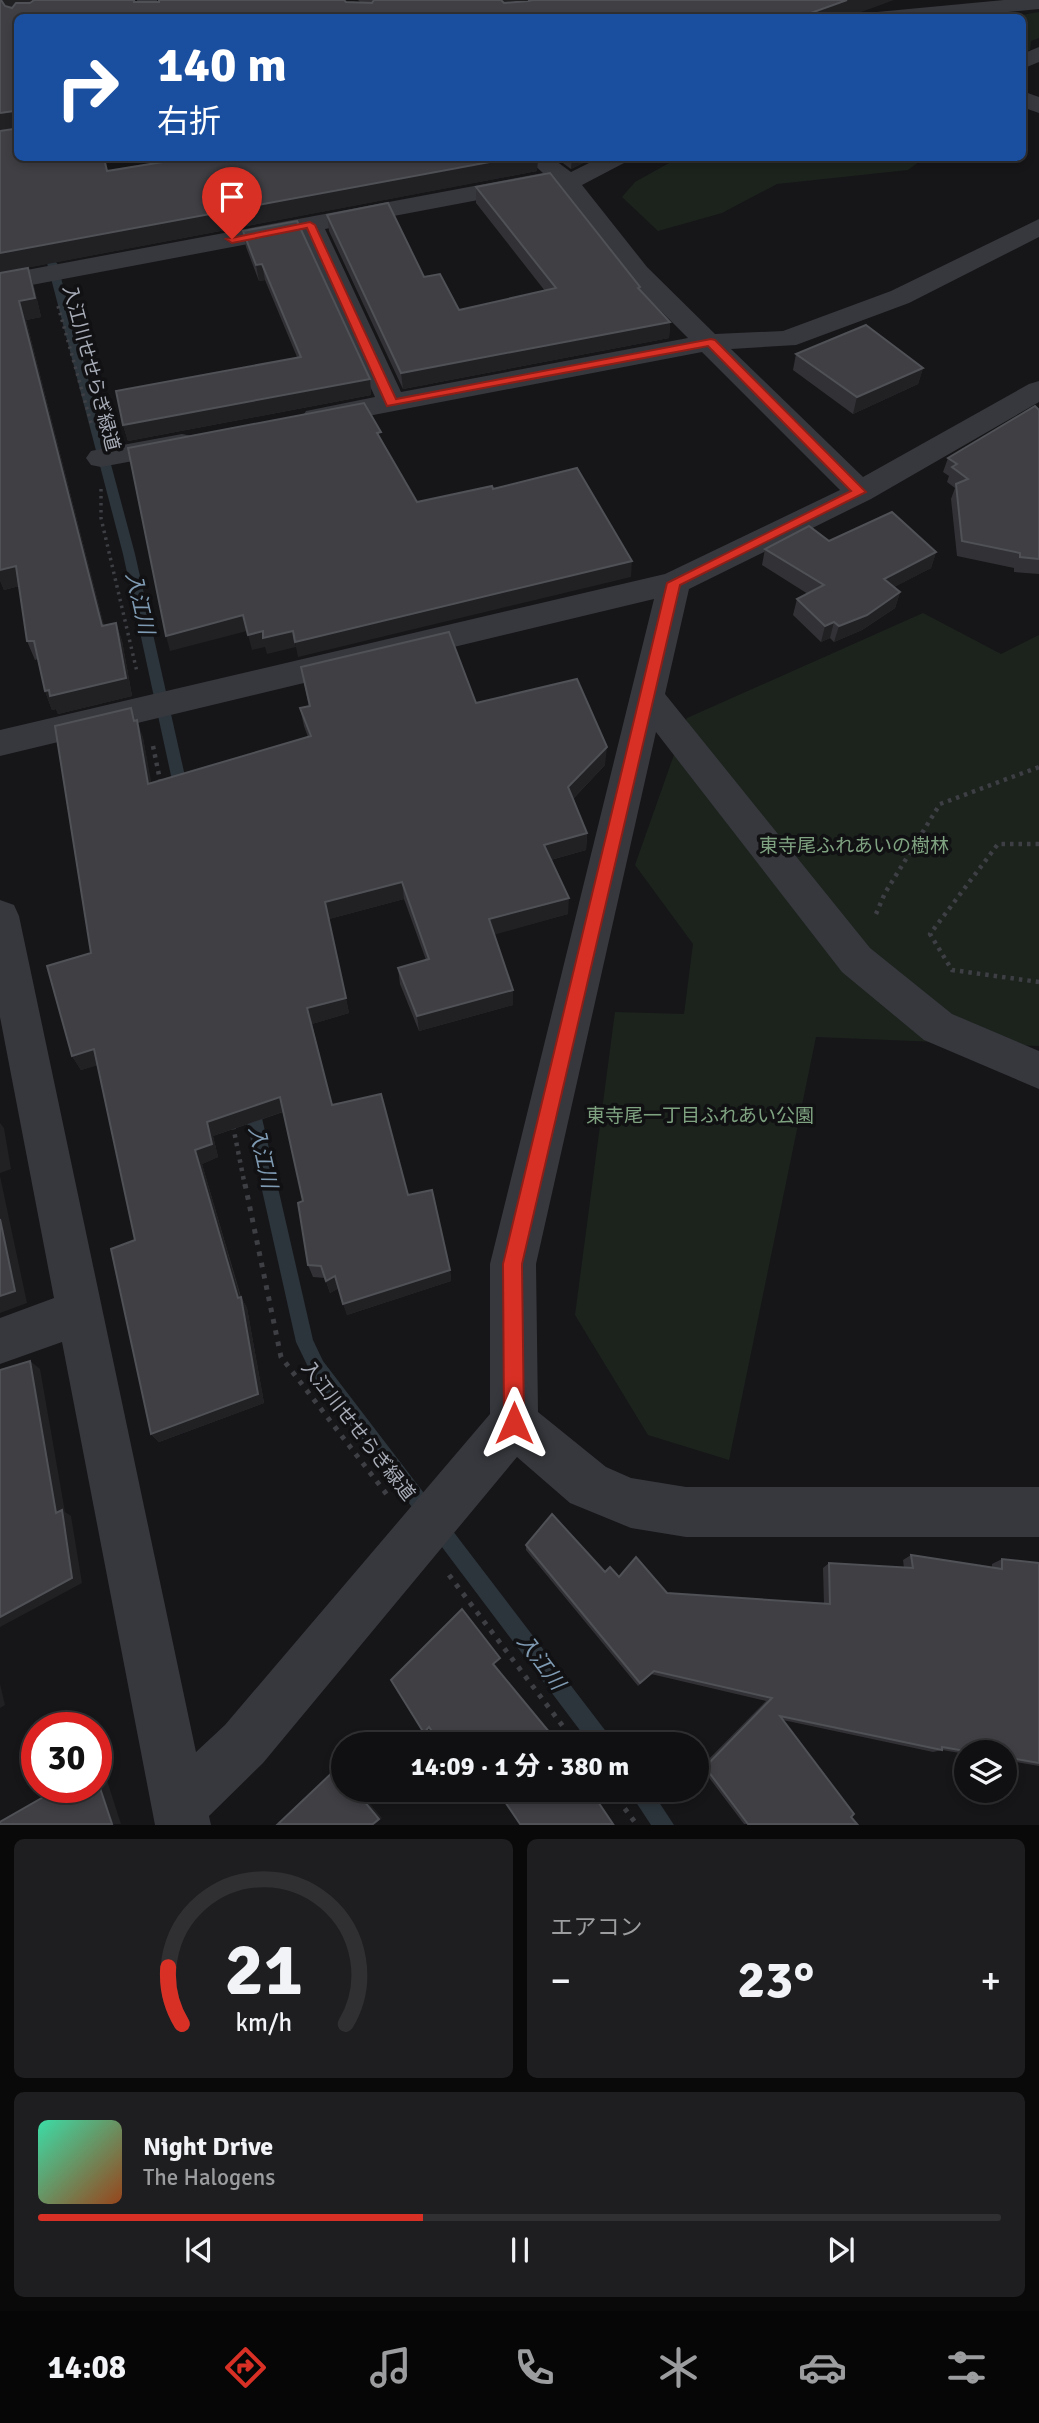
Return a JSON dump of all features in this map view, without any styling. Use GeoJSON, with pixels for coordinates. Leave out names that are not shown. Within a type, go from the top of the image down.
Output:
{"type":"FeatureCollection","features":[{"type":"Feature","properties":{"kind":"street"},"geometry":{"type":"LineString","coordinates":[[904,14],[970,4],[1039,3]]}},
{"type":"Feature","properties":{"kind":"street"},"geometry":{"type":"LineString","coordinates":[[542,161],[566,180],[638,273],[711,342],[860,492]]}},
{"type":"Feature","properties":{"kind":"street"},"geometry":{"type":"LineString","coordinates":[[0,283],[566,180],[609,161]]}},
{"type":"Feature","properties":{"kind":"street"},"geometry":{"type":"LineString","coordinates":[[310,225],[392,403]]}},
{"type":"Feature","properties":{"kind":"street"},"geometry":{"type":"LineString","coordinates":[[286,423],[711,342],[786,339],[901,297],[1039,227]]}},
{"type":"Feature","properties":{"kind":"street"},"geometry":{"type":"LineString","coordinates":[[0,743],[674,583],[860,492],[1039,390]]}},
{"type":"Feature","properties":{"kind":"street"},"geometry":{"type":"LineString","coordinates":[[101,458],[207,438]]}},
{"type":"Feature","properties":{"kind":"street"},"geometry":{"type":"LineString","coordinates":[[182,1815],[514,1423],[513,1264],[674,583]]}},
{"type":"Feature","properties":{"kind":"street"},"geometry":{"type":"LineString","coordinates":[[648,696],[856,960],[938,1027],[1039,1070]]}},
{"type":"Feature","properties":{"kind":"street"},"geometry":{"type":"LineString","coordinates":[[0,916],[182,1815]]}},
{"type":"Feature","properties":{"kind":"street"},"geometry":{"type":"LineString","coordinates":[[0,1341],[80,1312]]}},
{"type":"Feature","properties":{"kind":"street"},"geometry":{"type":"LineString","coordinates":[[514,1423],[588,1485],[631,1503],[686,1512],[1039,1512]]}},
{"type":"Feature","properties":{"kind":"path","name":"入江川せせらぎ緑道"},"geometry":{"type":"LineString","coordinates":[[49,274],[101,458],[101,518],[162,789]]}},
{"type":"Feature","properties":{"kind":"path"},"geometry":{"type":"LineString","coordinates":[[856,960],[885,893],[940,804],[1039,768]]}},
{"type":"Feature","properties":{"kind":"path"},"geometry":{"type":"LineString","coordinates":[[1039,844],[998,844],[930,934],[952,970],[1039,982]]}},
{"type":"Feature","properties":{"kind":"path","name":"入江川せせらぎ緑道"},"geometry":{"type":"LineString","coordinates":[[230,1114],[281,1357],[567,1732]]}},
{"type":"Feature","properties":{"kind":"path"},"geometry":{"type":"LineString","coordinates":[[620,1802],[637,1825]]}},
{"type":"Feature","properties":{"kind":"green space"},"geometry":{"type":"Polygon","coordinates":[[[1039,12],[1039,38],[1031,41],[1030,50],[1026,52],[1026,14],[1039,12]]]}},
{"type":"Feature","properties":{"kind":"green space"},"geometry":{"type":"Polygon","coordinates":[[[673,161],[920,161],[908,170],[777,184],[722,213],[658,231],[622,197],[635,182],[673,161]]]}},
{"type":"Feature","properties":{"kind":"green space","name":"東寺尾ふれあいの樹林"},"geometry":{"type":"Polygon","coordinates":[[[923,613],[1001,654],[1039,635],[1039,1046],[816,1037],[729,1460],[648,1435],[575,1315],[615,1012],[684,1014],[693,944],[635,865],[687,718],[923,613]]]}},
{"type":"Feature","properties":{"kind":"building"},"geometry":{"type":"Polygon","coordinates":[[[0,0],[5,6],[12,8],[16,3],[30,3],[34,0],[344,0],[372,3],[374,0],[501,0],[504,3],[533,0],[847,0],[808,14],[14,14],[14,111],[0,113],[0,0]]]}},
{"type":"Feature","properties":{"kind":"building"},"geometry":{"type":"Polygon","coordinates":[[[14,129],[14,161],[105,161],[107,171],[169,161],[495,161],[0,253],[0,131],[14,129]]]}},
{"type":"Feature","properties":{"kind":"building"},"geometry":{"type":"Polygon","coordinates":[[[550,173],[640,287],[638,288],[670,322],[401,373],[327,215],[388,203],[424,277],[440,274],[459,310],[556,288],[476,187],[550,173]]]}},
{"type":"Feature","properties":{"kind":"building"},"geometry":{"type":"Polygon","coordinates":[[[297,221],[370,379],[123,425],[116,391],[301,357],[262,264],[256,265],[243,231],[297,221]]]}},
{"type":"Feature","properties":{"kind":"building"},"geometry":{"type":"Polygon","coordinates":[[[28,268],[35,298],[19,301],[102,626],[116,623],[126,678],[50,696],[49,690],[45,691],[34,641],[27,641],[16,566],[0,570],[0,273],[28,268]]]}},
{"type":"Feature","properties":{"kind":"building"},"geometry":{"type":"Polygon","coordinates":[[[866,325],[923,368],[857,397],[796,354],[866,325]]]}},
{"type":"Feature","properties":{"kind":"building"},"geometry":{"type":"Polygon","coordinates":[[[364,403],[381,432],[377,433],[417,502],[492,486],[493,489],[577,468],[632,561],[295,642],[293,631],[263,638],[263,631],[248,635],[243,615],[166,636],[128,448],[364,403]]]}},
{"type":"Feature","properties":{"kind":"building"},"geometry":{"type":"Polygon","coordinates":[[[1035,406],[1039,410],[1039,559],[1020,557],[1020,553],[962,541],[956,484],[968,479],[952,467],[957,464],[948,458],[1035,406]]]}},
{"type":"Feature","properties":{"kind":"building"},"geometry":{"type":"Polygon","coordinates":[[[892,512],[936,552],[884,579],[900,592],[867,615],[839,626],[834,622],[825,626],[797,599],[824,585],[765,549],[809,526],[829,541],[892,512]]]}},
{"type":"Feature","properties":{"kind":"building"},"geometry":{"type":"Polygon","coordinates":[[[449,632],[476,703],[577,679],[607,747],[568,787],[587,833],[544,845],[569,898],[489,919],[513,990],[417,1016],[398,968],[429,959],[402,882],[325,902],[346,998],[307,1008],[332,1105],[381,1094],[408,1195],[432,1190],[450,1270],[343,1304],[335,1276],[326,1281],[321,1266],[308,1265],[298,1203],[303,1201],[280,1097],[207,1122],[212,1144],[195,1150],[238,1298],[241,1297],[258,1394],[151,1434],[111,1249],[135,1240],[94,1049],[72,1056],[47,966],[91,953],[55,726],[131,708],[134,721],[137,720],[148,784],[311,736],[300,708],[310,706],[301,667],[449,632]]]}},
{"type":"Feature","properties":{"kind":"building"},"geometry":{"type":"Polygon","coordinates":[[[0,1219],[15,1291],[0,1296],[0,1219]]]}},
{"type":"Feature","properties":{"kind":"building"},"geometry":{"type":"Polygon","coordinates":[[[30,1361],[56,1513],[62,1510],[72,1578],[0,1617],[0,1370],[30,1361]]]}},
{"type":"Feature","properties":{"kind":"building"},"geometry":{"type":"Polygon","coordinates":[[[552,1514],[605,1572],[610,1567],[619,1577],[636,1557],[667,1593],[830,1604],[829,1563],[913,1568],[911,1555],[1002,1569],[1002,1559],[1039,1563],[1039,1763],[1017,1759],[1017,1740],[954,1740],[954,1749],[942,1747],[942,1750],[780,1716],[854,1814],[851,1817],[857,1824],[748,1824],[709,1772],[709,1763],[772,1698],[654,1671],[640,1683],[526,1545],[552,1514]]]}},
{"type":"Feature","properties":{"kind":"building"},"geometry":{"type":"Polygon","coordinates":[[[462,1609],[500,1658],[493,1664],[549,1732],[432,1732],[429,1727],[423,1732],[391,1680],[462,1609]]]}},
{"type":"Feature","properties":{"kind":"building"},"geometry":{"type":"Polygon","coordinates":[[[331,1774],[331,1802],[365,1802],[379,1819],[373,1824],[278,1824],[331,1774]]]}},
{"type":"Feature","properties":{"kind":"building"},"geometry":{"type":"Polygon","coordinates":[[[505,1802],[598,1802],[613,1824],[520,1824],[505,1802]]]}},
{"type":"Feature","properties":{"kind":"building"},"geometry":{"type":"Polygon","coordinates":[[[33,1803],[105,1803],[112,1824],[0,1824],[33,1803]]]}},
{"type":"Feature","properties":{"kind":"waterway","name":"入江川"},"geometry":{"type":"LineString","coordinates":[[52,263],[129,554],[182,794]]}},
{"type":"Feature","properties":{"kind":"waterway","name":"入江川"},"geometry":{"type":"LineString","coordinates":[[251,1105],[305,1342],[317,1367],[594,1732]]}},
{"type":"Feature","properties":{"kind":"waterway","name":"入江川"},"geometry":{"type":"LineString","coordinates":[[647,1802],[664,1825]]}},
{"type":"Feature","properties":{"kind":"route"},"geometry":{"type":"LineString","coordinates":[[232,239],[310,225],[392,403],[711,342],[860,492],[674,583],[513,1264],[514,1423]]}},
{"type":"Feature","properties":{"kind":"park label","name":"東寺尾一丁目ふれあい公園"},"geometry":{"type":"Point","coordinates":[700,1116]}}]}
